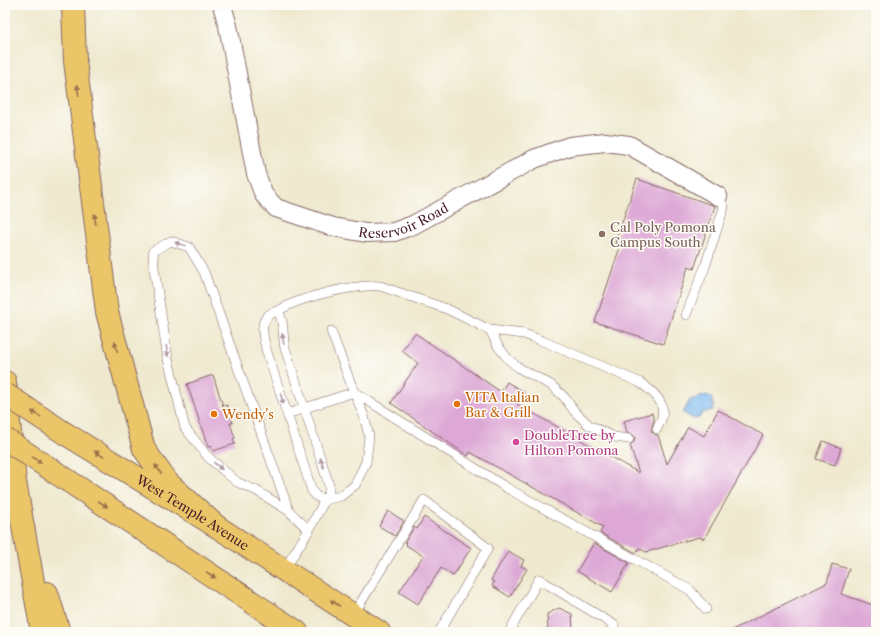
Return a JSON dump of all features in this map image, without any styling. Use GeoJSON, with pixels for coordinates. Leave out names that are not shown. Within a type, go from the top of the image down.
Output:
{"type":"FeatureCollection","features":[{"type":"Feature","properties":{"kind":"main road"},"geometry":{"type":"LineString","coordinates":[[73,5],[75,61],[106,312],[144,449],[167,482],[216,526]]}},
{"type":"Feature","properties":{"kind":"main road"},"geometry":{"type":"LineString","coordinates":[[5,382],[16,482],[42,632]]}},
{"type":"Feature","properties":{"kind":"main road","name":"West Temple Avenue"},"geometry":{"type":"LineString","coordinates":[[5,394],[66,434],[216,526],[380,632]]}},
{"type":"Feature","properties":{"kind":"main road"},"geometry":{"type":"LineString","coordinates":[[5,438],[297,632]]}},
{"type":"Feature","properties":{"kind":"main road"},"geometry":{"type":"LineString","coordinates":[[16,482],[59,632]]}},
{"type":"Feature","properties":{"kind":"street","name":"Reservoir Road"},"geometry":{"type":"LineString","coordinates":[[222,5],[230,33],[256,174],[264,195],[276,208],[333,228],[366,233],[394,232],[413,225],[534,159],[570,146],[605,142],[629,145],[718,196]]}},
{"type":"Feature","properties":{"kind":"lane"},"geometry":{"type":"LineString","coordinates":[[686,315],[705,267],[724,207],[718,196]]}},
{"type":"Feature","properties":{"kind":"lane"},"geometry":{"type":"LineString","coordinates":[[288,511],[204,272],[189,247],[171,242],[153,251],[154,268],[168,359],[186,428],[208,458],[237,482],[257,491],[288,511],[309,530]]}},
{"type":"Feature","properties":{"kind":"lane"},"geometry":{"type":"LineString","coordinates":[[331,331],[364,416],[369,436],[366,462],[355,485],[342,496],[324,500],[316,496],[312,491],[264,340],[264,322],[267,315],[278,311],[286,305],[311,297],[355,287],[368,285],[380,286],[447,309],[490,330],[524,334],[640,382],[653,391],[661,404],[662,417],[656,429]]}},
{"type":"Feature","properties":{"kind":"lane"},"geometry":{"type":"LineString","coordinates":[[278,311],[282,321],[284,343],[329,485],[329,492],[309,530],[284,570]]}},
{"type":"Feature","properties":{"kind":"lane"},"geometry":{"type":"LineString","coordinates":[[490,330],[498,346],[508,359],[519,368],[551,385],[564,397],[575,412],[589,424],[614,437],[629,439]]}},
{"type":"Feature","properties":{"kind":"lane"},"geometry":{"type":"LineString","coordinates":[[287,414],[354,392],[507,488],[690,590],[706,608]]}},
{"type":"Feature","properties":{"kind":"lane"},"geometry":{"type":"LineString","coordinates":[[353,615],[424,500],[488,548],[439,632]]}},
{"type":"Feature","properties":{"kind":"lane"},"geometry":{"type":"LineString","coordinates":[[509,632],[539,579],[614,625],[610,632]]}},
{"type":"Feature","properties":{"kind":"water"},"geometry":{"type":"Polygon","coordinates":[[[706,395],[711,397],[714,407],[713,410],[702,413],[700,417],[694,419],[683,413],[690,400],[706,395]]]}},
{"type":"Feature","properties":{"kind":"building"},"geometry":{"type":"Polygon","coordinates":[[[637,179],[715,206],[694,269],[688,267],[663,344],[595,322],[621,244],[615,243],[637,179]]]}},
{"type":"Feature","properties":{"kind":"building","name":"DoubleTree by Hilton Pomona"},"geometry":{"type":"Polygon","coordinates":[[[415,333],[501,392],[507,382],[524,392],[517,404],[639,473],[630,445],[634,442],[635,437],[632,434],[627,433],[624,421],[652,413],[654,420],[651,431],[655,435],[658,435],[667,464],[688,427],[704,436],[718,410],[763,435],[704,539],[699,537],[646,552],[639,548],[636,553],[600,533],[603,527],[470,452],[468,456],[391,403],[418,363],[402,351],[415,333]]]}},
{"type":"Feature","properties":{"kind":"building","name":"Wendy's"},"geometry":{"type":"Polygon","coordinates":[[[213,375],[223,406],[227,405],[233,423],[230,423],[235,438],[233,439],[235,444],[213,451],[211,446],[208,447],[187,384],[213,375]]]}},
{"type":"Feature","properties":{"kind":"building"},"geometry":{"type":"Polygon","coordinates":[[[823,441],[841,448],[835,465],[816,459],[823,441]]]}},
{"type":"Feature","properties":{"kind":"building"},"geometry":{"type":"Polygon","coordinates":[[[388,511],[404,521],[395,536],[379,526],[388,511]]]}},
{"type":"Feature","properties":{"kind":"building"},"geometry":{"type":"Polygon","coordinates":[[[424,517],[471,548],[453,576],[441,568],[418,604],[399,592],[423,556],[406,545],[407,544],[405,542],[414,527],[417,529],[424,517]]]}},
{"type":"Feature","properties":{"kind":"building"},"geometry":{"type":"Polygon","coordinates":[[[594,543],[629,563],[612,592],[577,571],[594,543]]]}},
{"type":"Feature","properties":{"kind":"building"},"geometry":{"type":"Polygon","coordinates":[[[508,551],[524,560],[521,566],[527,569],[510,597],[492,586],[494,582],[491,580],[508,551]]]}},
{"type":"Feature","properties":{"kind":"building"},"geometry":{"type":"Polygon","coordinates":[[[832,564],[849,569],[841,594],[876,606],[876,632],[728,632],[827,583],[832,564]]]}},
{"type":"Feature","properties":{"kind":"building"},"geometry":{"type":"Polygon","coordinates":[[[559,608],[572,614],[573,632],[548,632],[547,614],[559,608]]]}},
{"type":"Feature","properties":{"kind":"place","name":"Cal Poly Pomona Campus South"},"geometry":{"type":"Point","coordinates":[602,234]}},
{"type":"Feature","properties":{"kind":"place","name":"VITA Italian Bar & Grill"},"geometry":{"type":"Point","coordinates":[457,404]}},
{"type":"Feature","properties":{"kind":"place","name":"Wendy's"},"geometry":{"type":"Point","coordinates":[214,414]}},
{"type":"Feature","properties":{"kind":"place","name":"DoubleTree by Hilton Pomona"},"geometry":{"type":"Point","coordinates":[516,442]}}]}
